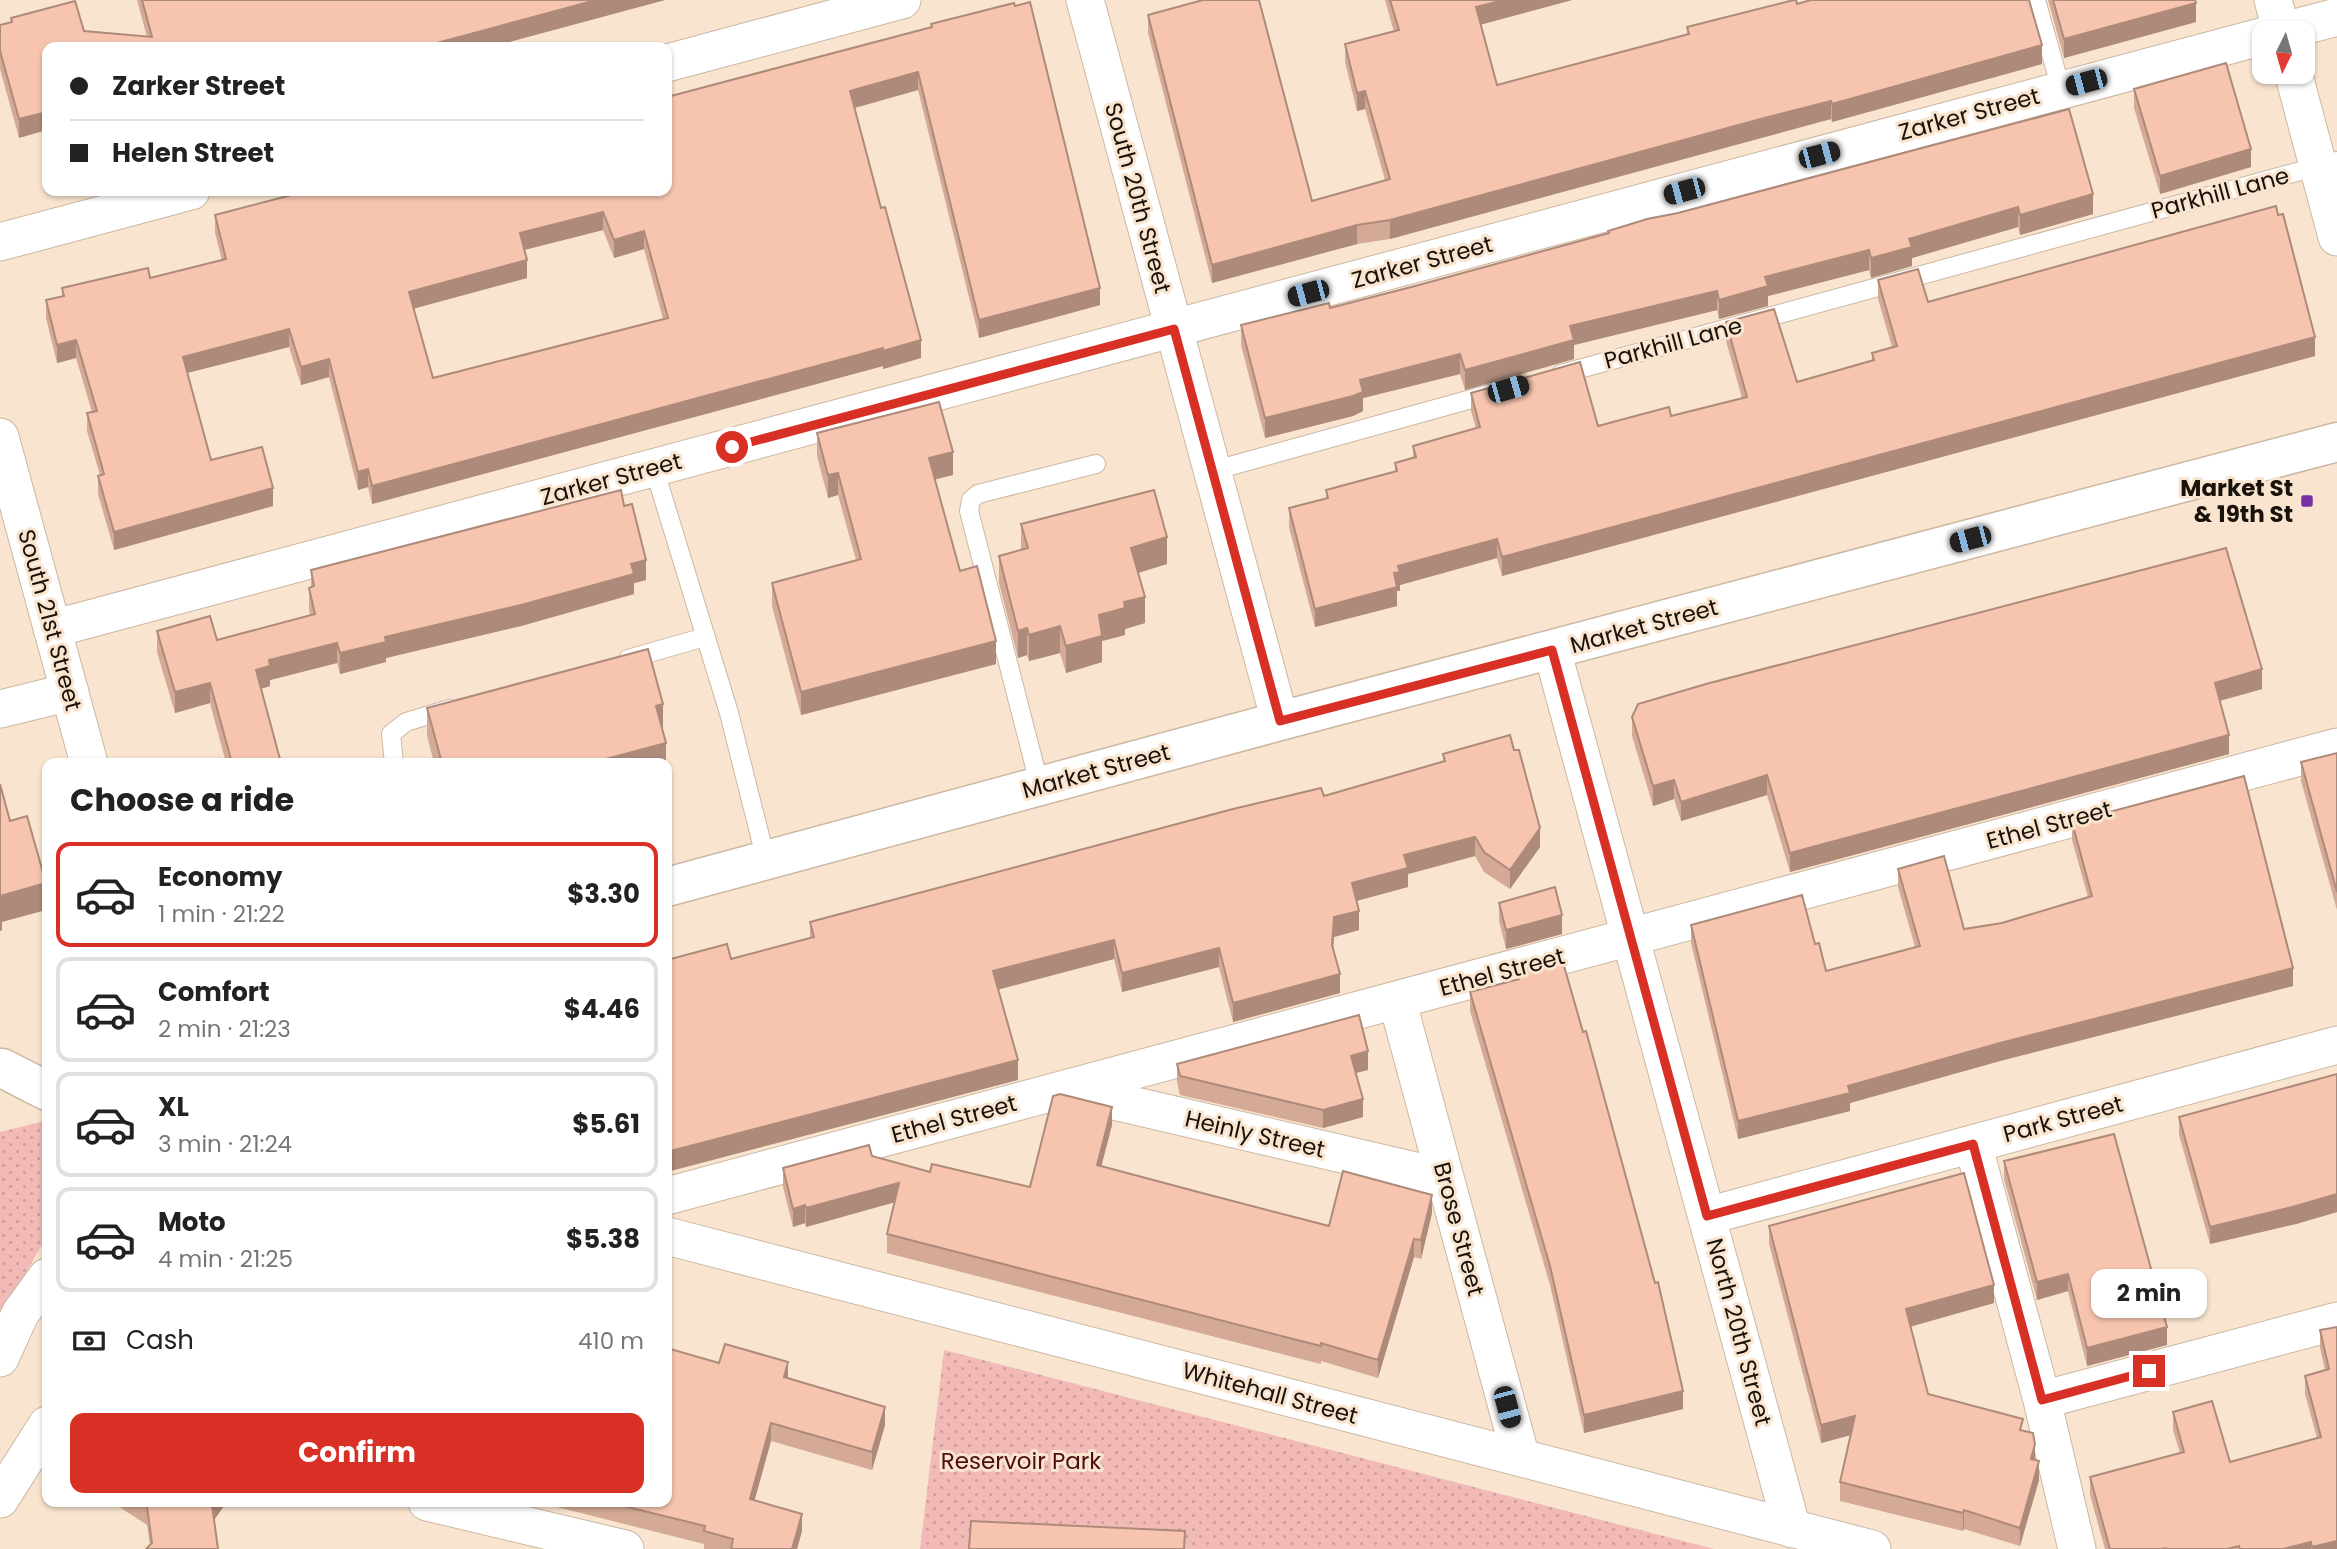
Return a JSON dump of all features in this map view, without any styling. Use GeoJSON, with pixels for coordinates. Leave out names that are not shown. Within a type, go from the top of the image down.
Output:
{"type":"FeatureCollection","features":[{"type":"Feature","properties":{"kind":"main road","name":"Market Street"},"geometry":{"type":"LineString","coordinates":[[672,886],[1280,721],[2337,442]]}},
{"type":"Feature","properties":{"kind":"main road"},"geometry":{"type":"LineString","coordinates":[[1,1068],[42,1057]]}},
{"type":"Feature","properties":{"kind":"main road"},"geometry":{"type":"LineString","coordinates":[[1,1068],[42,1088]]}},
{"type":"Feature","properties":{"kind":"street"},"geometry":{"type":"LineString","coordinates":[[672,62],[902,0]]}},
{"type":"Feature","properties":{"kind":"street","name":"South 20th Street"},"geometry":{"type":"LineString","coordinates":[[1085,0],[1280,721]]}},
{"type":"Feature","properties":{"kind":"street","name":"Zarker Street"},"geometry":{"type":"LineString","coordinates":[[2313,21],[2337,17]]}},
{"type":"Feature","properties":{"kind":"street","name":"Zarker Street"},"geometry":{"type":"LineString","coordinates":[[52,629],[1174,329],[2061,89],[2252,34]]}},
{"type":"Feature","properties":{"kind":"street"},"geometry":{"type":"LineString","coordinates":[[2297,84],[2327,163],[2337,237]]}},
{"type":"Feature","properties":{"kind":"street"},"geometry":{"type":"LineString","coordinates":[[0,242],[172,196]]}},
{"type":"Feature","properties":{"kind":"street","name":"South 21st Street"},"geometry":{"type":"LineString","coordinates":[[0,437],[88,758]]}},
{"type":"Feature","properties":{"kind":"street","name":"North 20th Street"},"geometry":{"type":"LineString","coordinates":[[1552,650],[1792,1529]]}},
{"type":"Feature","properties":{"kind":"street"},"geometry":{"type":"LineString","coordinates":[[0,709],[69,692]]}},
{"type":"Feature","properties":{"kind":"street","name":"Ethel Street"},"geometry":{"type":"LineString","coordinates":[[672,1195],[2337,747]]}},
{"type":"Feature","properties":{"kind":"street","name":"Brose Street"},"geometry":{"type":"LineString","coordinates":[[1396,1000],[1521,1458]]}},
{"type":"Feature","properties":{"kind":"street","name":"Park Street"},"geometry":{"type":"LineString","coordinates":[[1707,1216],[2337,1045]]}},
{"type":"Feature","properties":{"kind":"street","name":"Heinly Street"},"geometry":{"type":"LineString","coordinates":[[1065,1089],[1445,1178]]}},
{"type":"Feature","properties":{"kind":"street"},"geometry":{"type":"LineString","coordinates":[[1973,1144],[2042,1400],[2077,1549]]}},
{"type":"Feature","properties":{"kind":"street","name":"Whitehall Street"},"geometry":{"type":"LineString","coordinates":[[672,1237],[1872,1549]]}},
{"type":"Feature","properties":{"kind":"street"},"geometry":{"type":"LineString","coordinates":[[0,1358],[20,1314],[42,1284]]}},
{"type":"Feature","properties":{"kind":"street"},"geometry":{"type":"LineString","coordinates":[[2042,1400],[2337,1321]]}},
{"type":"Feature","properties":{"kind":"street"},"geometry":{"type":"LineString","coordinates":[[0,1499],[42,1433]]}},
{"type":"Feature","properties":{"kind":"street"},"geometry":{"type":"LineString","coordinates":[[448,1507],[625,1549]]}},
{"type":"Feature","properties":{"kind":"lane"},"geometry":{"type":"LineString","coordinates":[[2036,0],[2061,89]]}},
{"type":"Feature","properties":{"kind":"lane","name":"Parkhill Lane"},"geometry":{"type":"LineString","coordinates":[[1549,378],[2327,163]]}},
{"type":"Feature","properties":{"kind":"lane"},"geometry":{"type":"LineString","coordinates":[[1212,471],[1508,389]]}},
{"type":"Feature","properties":{"kind":"lane"},"geometry":{"type":"LineString","coordinates":[[1040,787],[969,511],[971,500],[978,494],[1096,464]]}},
{"type":"Feature","properties":{"kind":"lane"},"geometry":{"type":"LineString","coordinates":[[654,468],[729,713],[766,860]]}},
{"type":"Feature","properties":{"kind":"lane"},"geometry":{"type":"LineString","coordinates":[[614,662],[705,636]]}},
{"type":"Feature","properties":{"kind":"lane"},"geometry":{"type":"LineString","coordinates":[[393,758],[391,734],[406,722],[471,703]]}},
{"type":"Feature","properties":{"kind":"green space"},"geometry":{"type":"Polygon","coordinates":[[[42,1123],[42,1245],[0,1318],[0,1132],[42,1123]]]}},
{"type":"Feature","properties":{"kind":"green space","name":"Reservoir Park"},"geometry":{"type":"Polygon","coordinates":[[[944,1350],[1714,1549],[920,1549],[944,1350]]]}},
{"type":"Feature","properties":{"kind":"building"},"geometry":{"type":"Polygon","coordinates":[[[142,0],[596,0],[441,42],[42,42],[42,113],[19,119],[0,51],[0,25],[12,22],[11,18],[75,1],[84,31],[152,37],[142,0]]]}},
{"type":"Feature","properties":{"kind":"building"},"geometry":{"type":"Polygon","coordinates":[[[1203,0],[1259,0],[1312,201],[1390,179],[1365,91],[1357,93],[1345,44],[1399,30],[1390,0],[1504,0],[1476,7],[1497,85],[1689,34],[1687,27],[1794,0],[1797,4],[1811,0],[2029,0],[2042,45],[1832,104],[1831,101],[1768,117],[1390,220],[1357,225],[1212,265],[1148,15],[1203,0]]]}},
{"type":"Feature","properties":{"kind":"building"},"geometry":{"type":"Polygon","coordinates":[[[2053,0],[2195,0],[2196,3],[2064,39],[2053,0]]]}},
{"type":"Feature","properties":{"kind":"building"},"geometry":{"type":"Polygon","coordinates":[[[1030,2],[1100,288],[979,320],[918,72],[850,91],[881,208],[885,207],[921,340],[372,486],[368,469],[358,472],[329,359],[301,367],[289,329],[183,357],[211,460],[262,447],[273,488],[114,532],[98,476],[104,474],[87,413],[97,411],[76,340],[57,345],[46,300],[64,296],[62,288],[148,268],[150,278],[226,259],[215,215],[288,196],[672,196],[672,96],[1014,3],[1015,6],[1030,2]],[[603,212],[520,233],[527,260],[409,292],[433,378],[668,318],[644,231],[614,240],[603,212]]]}},
{"type":"Feature","properties":{"kind":"building"},"geometry":{"type":"Polygon","coordinates":[[[2226,63],[2251,149],[2160,176],[2134,89],[2226,63]]]}},
{"type":"Feature","properties":{"kind":"building"},"geometry":{"type":"Polygon","coordinates":[[[2069,109],[2093,194],[2020,215],[2018,207],[1909,239],[1912,247],[1871,258],[1869,250],[1765,277],[1768,286],[1719,300],[1717,291],[1570,326],[1574,340],[1465,370],[1460,354],[1360,380],[1363,392],[1353,396],[1265,418],[1241,325],[1329,303],[1330,308],[1419,285],[1609,233],[1608,231],[1647,219],[2069,109]]]}},
{"type":"Feature","properties":{"kind":"building"},"geometry":{"type":"Polygon","coordinates":[[[2276,206],[2278,215],[2283,214],[2315,337],[1502,557],[1497,539],[1398,566],[1400,572],[1394,573],[1397,587],[1315,609],[1289,508],[1328,498],[1326,490],[1397,471],[1395,463],[1416,457],[1413,446],[1480,427],[1471,393],[1580,362],[1598,426],[1669,407],[1671,416],[1747,397],[1726,322],[1774,309],[1797,382],[1874,360],[1872,353],[1897,346],[1878,280],[1918,269],[1928,302],[2276,206]]]}},
{"type":"Feature","properties":{"kind":"building"},"geometry":{"type":"Polygon","coordinates":[[[939,402],[953,452],[929,458],[960,571],[977,566],[996,641],[801,692],[772,583],[861,559],[838,473],[828,475],[817,433],[939,402]]]}},
{"type":"Feature","properties":{"kind":"building"},"geometry":{"type":"Polygon","coordinates":[[[621,490],[624,506],[632,504],[646,560],[631,564],[634,574],[521,605],[385,637],[386,642],[340,653],[337,643],[269,660],[270,666],[256,670],[280,758],[231,758],[210,683],[175,692],[157,631],[210,616],[217,640],[315,614],[309,588],[314,586],[311,570],[621,490]]]}},
{"type":"Feature","properties":{"kind":"building"},"geometry":{"type":"Polygon","coordinates":[[[1154,490],[1167,537],[1131,548],[1145,597],[1124,602],[1125,608],[1099,615],[1102,636],[1066,646],[1060,626],[1029,635],[1027,628],[1018,631],[999,556],[1028,548],[1021,524],[1154,490]]]}},
{"type":"Feature","properties":{"kind":"building"},"geometry":{"type":"Polygon","coordinates":[[[2226,548],[2262,669],[2215,683],[2229,735],[1790,853],[1767,775],[1681,802],[1674,780],[1653,786],[1632,717],[1638,704],[2226,548]]]}},
{"type":"Feature","properties":{"kind":"building"},"geometry":{"type":"Polygon","coordinates":[[[648,649],[663,704],[656,706],[666,743],[610,758],[441,758],[427,708],[648,649]]]}},
{"type":"Feature","properties":{"kind":"building"},"geometry":{"type":"Polygon","coordinates":[[[1510,735],[1514,750],[1519,750],[1540,828],[1510,870],[1484,852],[1475,837],[1404,855],[1408,868],[1352,883],[1359,911],[1334,917],[1332,945],[1340,974],[1233,1003],[1219,948],[1122,973],[1114,940],[993,971],[1018,1060],[672,1151],[672,959],[727,944],[731,959],[814,937],[810,922],[1233,809],[1321,788],[1324,796],[1445,761],[1443,754],[1510,735]]]}},
{"type":"Feature","properties":{"kind":"building"},"geometry":{"type":"Polygon","coordinates":[[[2337,753],[2337,892],[2301,762],[2337,753]]]}},
{"type":"Feature","properties":{"kind":"building"},"geometry":{"type":"Polygon","coordinates":[[[2244,776],[2293,968],[2000,1043],[1848,1086],[1850,1093],[1738,1121],[1691,925],[1802,895],[1815,944],[1819,943],[1826,971],[1920,946],[1898,869],[1944,856],[1964,929],[2002,923],[2092,896],[2072,822],[2244,776]]]}},
{"type":"Feature","properties":{"kind":"building"},"geometry":{"type":"Polygon","coordinates":[[[0,784],[10,821],[27,816],[42,869],[42,884],[0,896],[0,784]]]}},
{"type":"Feature","properties":{"kind":"building"},"geometry":{"type":"Polygon","coordinates":[[[1555,887],[1562,915],[1506,930],[1499,903],[1555,887]]]}},
{"type":"Feature","properties":{"kind":"building"},"geometry":{"type":"Polygon","coordinates":[[[1562,959],[1583,1032],[1586,1031],[1655,1283],[1658,1282],[1683,1391],[1584,1415],[1550,1266],[1470,992],[1519,979],[1517,971],[1562,959]]]}},
{"type":"Feature","properties":{"kind":"building"},"geometry":{"type":"Polygon","coordinates":[[[1359,1015],[1368,1051],[1351,1056],[1363,1099],[1323,1110],[1180,1076],[1177,1064],[1359,1015]]]}},
{"type":"Feature","properties":{"kind":"building"},"geometry":{"type":"Polygon","coordinates":[[[2337,1074],[2337,1194],[2210,1227],[2179,1117],[2337,1074]]]}},
{"type":"Feature","properties":{"kind":"building"},"geometry":{"type":"Polygon","coordinates":[[[1060,1094],[1112,1107],[1097,1165],[1329,1226],[1343,1171],[1432,1195],[1421,1240],[1414,1239],[1378,1360],[1321,1343],[1321,1346],[887,1234],[899,1183],[806,1208],[805,1205],[793,1209],[783,1168],[869,1145],[872,1156],[930,1172],[932,1164],[1030,1187],[1053,1096],[1060,1094]]]}},
{"type":"Feature","properties":{"kind":"building"},"geometry":{"type":"Polygon","coordinates":[[[2114,1134],[2167,1327],[2087,1348],[2068,1274],[2037,1282],[2004,1161],[2114,1134]]]}},
{"type":"Feature","properties":{"kind":"building"},"geometry":{"type":"Polygon","coordinates":[[[1964,1173],[1994,1285],[1906,1309],[1928,1394],[2023,1419],[2020,1430],[2033,1433],[2035,1444],[2031,1459],[2039,1461],[2020,1528],[1964,1510],[1963,1513],[1840,1482],[1855,1416],[1821,1425],[1769,1226],[1964,1173]]]}},
{"type":"Feature","properties":{"kind":"building"},"geometry":{"type":"Polygon","coordinates":[[[2337,1327],[2337,1541],[2312,1547],[2311,1542],[2283,1549],[2240,1549],[2239,1546],[2227,1549],[2110,1549],[2090,1477],[2184,1452],[2173,1412],[2212,1401],[2230,1462],[2321,1437],[2305,1376],[2329,1369],[2320,1330],[2337,1327]]]}},
{"type":"Feature","properties":{"kind":"building"},"geometry":{"type":"Polygon","coordinates":[[[725,1344],[788,1362],[784,1377],[885,1407],[872,1452],[771,1423],[750,1499],[802,1514],[792,1549],[731,1549],[733,1539],[704,1531],[705,1526],[627,1507],[672,1507],[672,1349],[719,1363],[725,1344]]]}},
{"type":"Feature","properties":{"kind":"building"},"geometry":{"type":"Polygon","coordinates":[[[147,1507],[212,1507],[218,1549],[146,1549],[152,1543],[147,1507]]]}},
{"type":"Feature","properties":{"kind":"building"},"geometry":{"type":"Polygon","coordinates":[[[971,1521],[1185,1531],[1184,1549],[969,1549],[971,1521]]]}},
{"type":"Feature","properties":{"kind":"place","name":"Market St & 19th St"},"geometry":{"type":"Point","coordinates":[2307,501]}},
{"type":"Feature","properties":{"kind":"route"},"geometry":{"type":"LineString","coordinates":[[732,447],[1174,329],[1280,721],[1552,650],[1707,1216],[1973,1144],[2042,1400],[2149,1371]]}}]}
